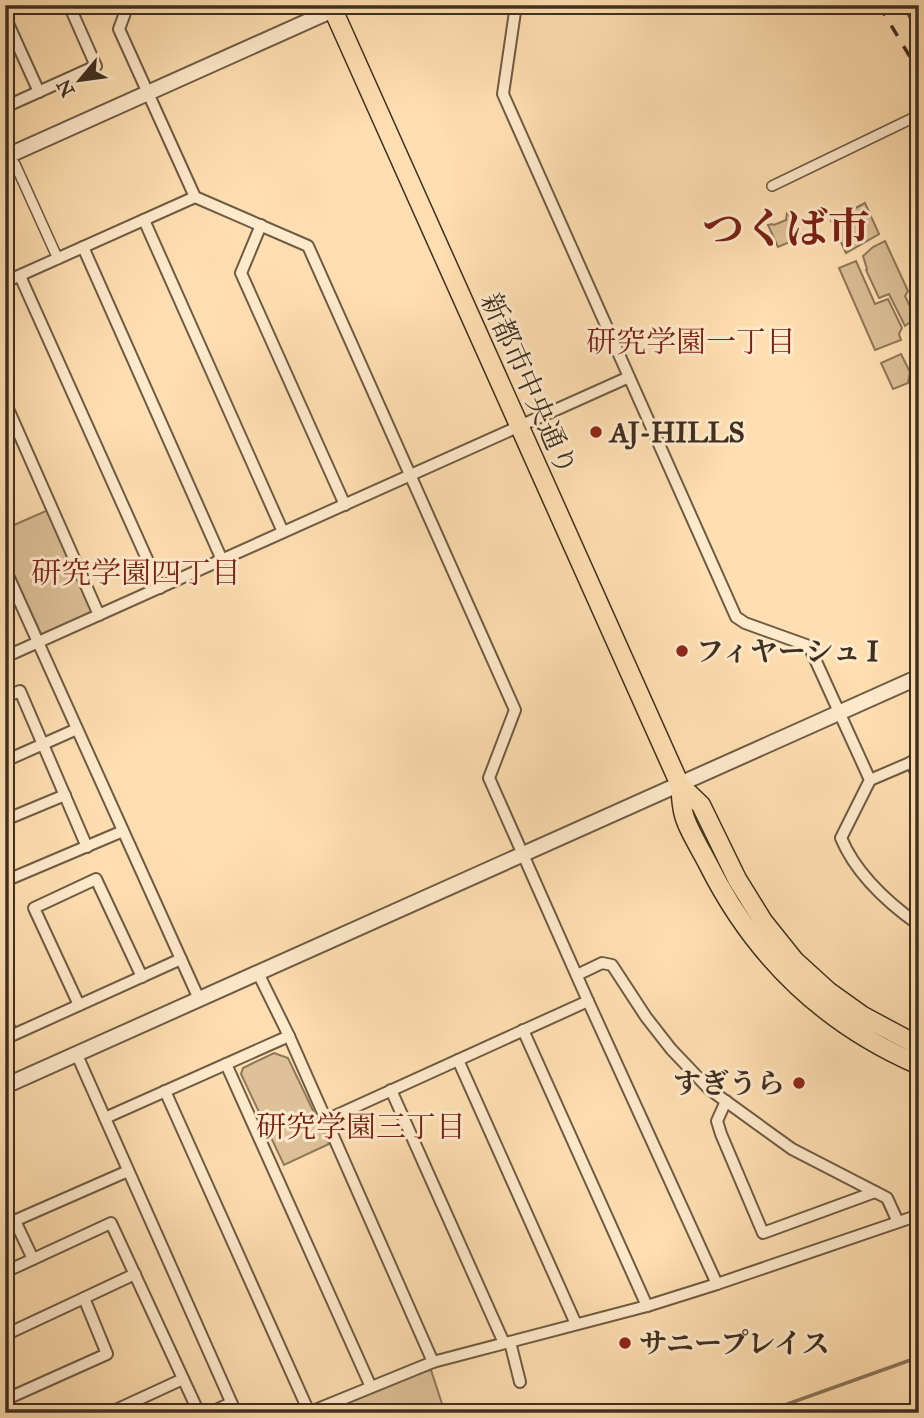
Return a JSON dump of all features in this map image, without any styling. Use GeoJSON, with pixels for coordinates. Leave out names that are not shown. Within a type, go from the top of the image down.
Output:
{"type":"FeatureCollection","features":[{"type":"Feature","properties":{"kind":"main road","name":"新都市中央通り"},"geometry":{"type":"LineString","coordinates":[[336,7],[680,785],[683,813],[717,882],[747,928],[779,969],[815,1003],[852,1030],[919,1065]]}},
{"type":"Feature","properties":{"kind":"main road","name":"新都市中央通り"},"geometry":{"type":"LineString","coordinates":[[680,785],[701,805],[737,879],[763,921],[795,961],[863,1016],[919,1046]]}},
{"type":"Feature","properties":{"kind":"street"},"geometry":{"type":"LineString","coordinates":[[5,107],[96,66],[69,5]]}},
{"type":"Feature","properties":{"kind":"street"},"geometry":{"type":"LineString","coordinates":[[128,5],[119,29],[195,197],[308,246],[515,710],[489,778],[717,1284]]}},
{"type":"Feature","properties":{"kind":"street"},"geometry":{"type":"LineString","coordinates":[[516,5],[503,94],[736,617],[745,623],[809,646],[870,780]]}},
{"type":"Feature","properties":{"kind":"street"},"geometry":{"type":"LineString","coordinates":[[912,5],[919,19]]}},
{"type":"Feature","properties":{"kind":"street"},"geometry":{"type":"LineString","coordinates":[[58,259],[10,160],[336,7]]}},
{"type":"Feature","properties":{"kind":"street"},"geometry":{"type":"LineString","coordinates":[[5,17],[39,92]]}},
{"type":"Feature","properties":{"kind":"street"},"geometry":{"type":"LineString","coordinates":[[772,186],[919,115]]}},
{"type":"Feature","properties":{"kind":"street"},"geometry":{"type":"LineString","coordinates":[[5,282],[195,197]]}},
{"type":"Feature","properties":{"kind":"street"},"geometry":{"type":"LineString","coordinates":[[144,220],[283,532]]}},
{"type":"Feature","properties":{"kind":"street"},"geometry":{"type":"LineString","coordinates":[[261,225],[241,273],[345,505]]}},
{"type":"Feature","properties":{"kind":"street"},"geometry":{"type":"LineString","coordinates":[[83,247],[222,560]]}},
{"type":"Feature","properties":{"kind":"street"},"geometry":{"type":"LineString","coordinates":[[20,276],[160,587]]}},
{"type":"Feature","properties":{"kind":"street"},"geometry":{"type":"LineString","coordinates":[[5,657],[629,377]]}},
{"type":"Feature","properties":{"kind":"street"},"geometry":{"type":"LineString","coordinates":[[5,402],[99,615]]}},
{"type":"Feature","properties":{"kind":"street"},"geometry":{"type":"LineString","coordinates":[[5,569],[199,999]]}},
{"type":"Feature","properties":{"kind":"street"},"geometry":{"type":"LineString","coordinates":[[5,1086],[919,677]]}},
{"type":"Feature","properties":{"kind":"street"},"geometry":{"type":"LineString","coordinates":[[5,697],[20,691],[87,847]]}},
{"type":"Feature","properties":{"kind":"street"},"geometry":{"type":"LineString","coordinates":[[5,761],[77,729]]}},
{"type":"Feature","properties":{"kind":"street"},"geometry":{"type":"LineString","coordinates":[[919,778],[915,760],[870,780],[841,838],[874,887],[893,907],[919,925]]}},
{"type":"Feature","properties":{"kind":"street"},"geometry":{"type":"LineString","coordinates":[[5,820],[65,795]]}},
{"type":"Feature","properties":{"kind":"street"},"geometry":{"type":"LineString","coordinates":[[5,881],[123,831]]}},
{"type":"Feature","properties":{"kind":"street"},"geometry":{"type":"LineString","coordinates":[[79,1005],[34,908],[96,879],[142,977]]}},
{"type":"Feature","properties":{"kind":"street"},"geometry":{"type":"LineString","coordinates":[[5,1020],[13,1035],[181,960]]}},
{"type":"Feature","properties":{"kind":"street"},"geometry":{"type":"LineString","coordinates":[[577,975],[602,963],[612,965],[671,1049],[709,1089],[792,1149],[887,1198],[898,1222]]}},
{"type":"Feature","properties":{"kind":"street"},"geometry":{"type":"LineString","coordinates":[[258,973],[289,1036],[433,1362]]}},
{"type":"Feature","properties":{"kind":"street"},"geometry":{"type":"LineString","coordinates":[[326,1120],[588,1001]]}},
{"type":"Feature","properties":{"kind":"street"},"geometry":{"type":"LineString","coordinates":[[523,1031],[647,1306]]}},
{"type":"Feature","properties":{"kind":"street"},"geometry":{"type":"LineString","coordinates":[[105,1118],[289,1036]]}},
{"type":"Feature","properties":{"kind":"street"},"geometry":{"type":"LineString","coordinates":[[77,1055],[233,1408],[209,1413]]}},
{"type":"Feature","properties":{"kind":"street"},"geometry":{"type":"LineString","coordinates":[[458,1060],[576,1324]]}},
{"type":"Feature","properties":{"kind":"street"},"geometry":{"type":"LineString","coordinates":[[226,1064],[371,1387]]}},
{"type":"Feature","properties":{"kind":"street"},"geometry":{"type":"LineString","coordinates":[[391,1090],[507,1343],[519,1379],[531,1371]]}},
{"type":"Feature","properties":{"kind":"street"},"geometry":{"type":"LineString","coordinates":[[165,1091],[309,1412],[433,1362],[647,1306],[919,1215]]}},
{"type":"Feature","properties":{"kind":"street"},"geometry":{"type":"LineString","coordinates":[[726,1101],[717,1121],[763,1233],[875,1192]]}},
{"type":"Feature","properties":{"kind":"street"},"geometry":{"type":"LineString","coordinates":[[33,1259],[10,1223],[128,1171]]}},
{"type":"Feature","properties":{"kind":"street"},"geometry":{"type":"LineString","coordinates":[[5,1272],[111,1223],[199,1413]]}},
{"type":"Feature","properties":{"kind":"street"},"geometry":{"type":"LineString","coordinates":[[5,1335],[135,1274]]}},
{"type":"Feature","properties":{"kind":"street"},"geometry":{"type":"LineString","coordinates":[[5,1397],[11,1397],[107,1354],[84,1298]]}},
{"type":"Feature","properties":{"kind":"street"},"geometry":{"type":"LineString","coordinates":[[109,1413],[183,1379]]}},
{"type":"Feature","properties":{"kind":"shaded area"},"geometry":{"type":"Polygon","coordinates":[[[865,203],[879,234],[846,253],[831,221],[865,203]]]}},
{"type":"Feature","properties":{"kind":"shaded area"},"geometry":{"type":"Polygon","coordinates":[[[787,213],[800,234],[797,239],[778,247],[768,225],[786,220],[787,213]]]}},
{"type":"Feature","properties":{"kind":"shaded area"},"geometry":{"type":"Polygon","coordinates":[[[885,241],[908,291],[905,296],[919,325],[912,328],[909,323],[905,326],[889,294],[879,298],[866,270],[863,256],[885,241]]]}},
{"type":"Feature","properties":{"kind":"shaded area"},"geometry":{"type":"Polygon","coordinates":[[[856,261],[875,304],[888,299],[902,328],[899,334],[901,340],[875,350],[839,268],[856,261]]]}},
{"type":"Feature","properties":{"kind":"shaded area"},"geometry":{"type":"Polygon","coordinates":[[[901,354],[910,372],[908,383],[893,389],[881,363],[901,354]]]}},
{"type":"Feature","properties":{"kind":"shaded area"},"geometry":{"type":"Polygon","coordinates":[[[48,510],[93,608],[90,614],[45,636],[41,634],[5,557],[5,529],[48,510]]]}},
{"type":"Feature","properties":{"kind":"shaded area"},"geometry":{"type":"Polygon","coordinates":[[[274,1053],[288,1058],[329,1144],[284,1165],[241,1074],[243,1068],[274,1053]]]}},
{"type":"Feature","properties":{"kind":"shaded area"},"geometry":{"type":"Polygon","coordinates":[[[431,1370],[444,1410],[436,1413],[321,1413],[415,1374],[431,1370]]]}},
{"type":"Feature","properties":{"kind":"waterway"},"geometry":{"type":"LineString","coordinates":[[762,1413],[919,1357]]}},
{"type":"Feature","properties":{"kind":"railway"},"geometry":{"type":"LineString","coordinates":[[879,5],[919,72]]}},
{"type":"Feature","properties":{"kind":"place","name":"AJ-HILLS"},"geometry":{"type":"Point","coordinates":[596,432]}},
{"type":"Feature","properties":{"kind":"place","name":"フィヤーシュ I"},"geometry":{"type":"Point","coordinates":[682,651]}},
{"type":"Feature","properties":{"kind":"place","name":"すぎうら"},"geometry":{"type":"Point","coordinates":[799,1083]}},
{"type":"Feature","properties":{"kind":"place","name":"サニープレイス"},"geometry":{"type":"Point","coordinates":[625,1343]}},
{"type":"Feature","properties":{"kind":"district","name":"つくば市"},"geometry":{"type":"Point","coordinates":[786,229]}},
{"type":"Feature","properties":{"kind":"district","name":"研究学園一丁目"},"geometry":{"type":"Point","coordinates":[691,342]}},
{"type":"Feature","properties":{"kind":"district","name":"研究学園四丁目"},"geometry":{"type":"Point","coordinates":[136,573]}},
{"type":"Feature","properties":{"kind":"district","name":"研究学園三丁目"},"geometry":{"type":"Point","coordinates":[361,1127]}}]}
